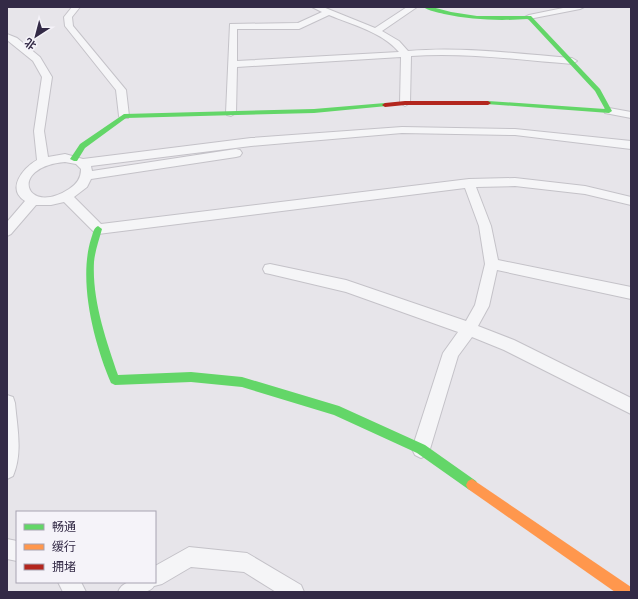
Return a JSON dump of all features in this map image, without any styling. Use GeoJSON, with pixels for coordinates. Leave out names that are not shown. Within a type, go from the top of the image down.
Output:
{"type":"FeatureCollection","features":[{"type":"Feature","properties":{"kind":"street"},"geometry":{"type":"LineString","coordinates":[[76,7],[68,18],[69,26],[121,90],[124,116]]}},
{"type":"Feature","properties":{"kind":"street"},"geometry":{"type":"LineString","coordinates":[[316,7],[376,31],[396,43],[406,54],[405,103]]}},
{"type":"Feature","properties":{"kind":"street"},"geometry":{"type":"LineString","coordinates":[[376,31],[413,7]]}},
{"type":"Feature","properties":{"kind":"street"},"geometry":{"type":"LineString","coordinates":[[426,7],[442,13],[467,18],[506,19],[529,17],[580,7]]}},
{"type":"Feature","properties":{"kind":"street"},"geometry":{"type":"LineString","coordinates":[[231,113],[233,26],[299,26],[330,12]]}},
{"type":"Feature","properties":{"kind":"street"},"geometry":{"type":"LineString","coordinates":[[529,17],[598,90],[609,111]]}},
{"type":"Feature","properties":{"kind":"street"},"geometry":{"type":"LineString","coordinates":[[9,40],[37,59],[47,77],[40,131],[43,162]]}},
{"type":"Feature","properties":{"kind":"street"},"geometry":{"type":"LineString","coordinates":[[233,64],[374,58],[429,52],[572,61]]}},
{"type":"Feature","properties":{"kind":"street"},"geometry":{"type":"LineString","coordinates":[[78,161],[82,146],[124,116],[314,111],[405,103],[501,103],[609,111],[631,115]]}},
{"type":"Feature","properties":{"kind":"street"},"geometry":{"type":"LineString","coordinates":[[78,161],[86,169],[87,176],[84,183],[76,191],[66,197],[43,202],[33,200],[26,196],[22,190],[22,182],[26,175],[43,162],[54,159],[78,161],[251,142],[402,130],[516,132],[631,144]]}},
{"type":"Feature","properties":{"kind":"street"},"geometry":{"type":"LineString","coordinates":[[87,176],[252,151],[404,139],[517,140],[631,153]]}},
{"type":"Feature","properties":{"kind":"street"},"geometry":{"type":"LineString","coordinates":[[98,229],[469,183],[515,182],[585,190],[631,201]]}},
{"type":"Feature","properties":{"kind":"street"},"geometry":{"type":"LineString","coordinates":[[421,449],[451,353],[469,329],[482,306],[492,264],[485,226],[469,183]]}},
{"type":"Feature","properties":{"kind":"street"},"geometry":{"type":"LineString","coordinates":[[66,197],[98,229]]}},
{"type":"Feature","properties":{"kind":"street"},"geometry":{"type":"LineString","coordinates":[[7,231],[33,200]]}},
{"type":"Feature","properties":{"kind":"street"},"geometry":{"type":"LineString","coordinates":[[98,229],[90,264],[94,307],[105,351],[115,380],[191,377],[242,382],[335,410],[421,449],[626,592]]}},
{"type":"Feature","properties":{"kind":"street"},"geometry":{"type":"LineString","coordinates":[[492,264],[631,293]]}},
{"type":"Feature","properties":{"kind":"street"},"geometry":{"type":"LineString","coordinates":[[270,269],[346,286],[509,344],[631,406]]}},
{"type":"Feature","properties":{"kind":"street"},"geometry":{"type":"LineString","coordinates":[[7,403],[11,448],[7,470]]}},
{"type":"Feature","properties":{"kind":"street"},"geometry":{"type":"LineString","coordinates":[[156,575],[189,557],[247,563],[294,592]]}},
{"type":"Feature","properties":{"kind":"street"},"geometry":{"type":"LineString","coordinates":[[69,583],[76,592]]}},
{"type":"Feature","properties":{"kind":"street"},"geometry":{"type":"LineString","coordinates":[[128,592],[144,583]]}},
{"type":"Feature","properties":{"kind":"traffic: fast"},"geometry":{"type":"LineString","coordinates":[[426,7],[451,14],[477,18],[502,19],[529,17],[598,90],[609,111],[488,103]]}},
{"type":"Feature","properties":{"kind":"traffic: fast"},"geometry":{"type":"LineString","coordinates":[[74,159],[82,146],[124,116],[314,111],[385,105]]}},
{"type":"Feature","properties":{"kind":"traffic: fast"},"geometry":{"type":"LineString","coordinates":[[98,229],[90,261],[92,295],[101,338],[115,380],[191,377],[242,382],[335,410],[421,449],[472,485]]}},
{"type":"Feature","properties":{"kind":"traffic: slow"},"geometry":{"type":"LineString","coordinates":[[472,485],[626,592]]}},
{"type":"Feature","properties":{"kind":"traffic: jam"},"geometry":{"type":"LineString","coordinates":[[385,105],[405,103],[488,103]]}}]}
